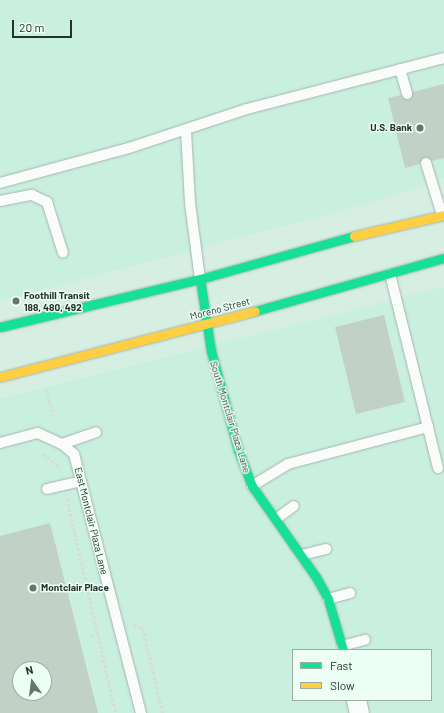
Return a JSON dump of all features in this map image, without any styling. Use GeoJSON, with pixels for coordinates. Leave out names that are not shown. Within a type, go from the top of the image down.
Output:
{"type":"FeatureCollection","features":[{"type":"Feature","properties":{"kind":"street"},"geometry":{"type":"LineString","coordinates":[[0,327],[200,278],[384,227],[443,215]]}},
{"type":"Feature","properties":{"kind":"street","name":"Moreno Street"},"geometry":{"type":"LineString","coordinates":[[0,377],[206,325],[444,258]]}},
{"type":"Feature","properties":{"kind":"street","name":"South Montclair Plaza Lane"},"geometry":{"type":"LineString","coordinates":[[200,278],[206,325],[238,450],[252,486],[302,555],[328,599],[342,648]]}},
{"type":"Feature","properties":{"kind":"street"},"geometry":{"type":"LineString","coordinates":[[356,701],[359,713]]}},
{"type":"Feature","properties":{"kind":"lane"},"geometry":{"type":"LineString","coordinates":[[0,183],[186,131],[247,109],[444,58]]}},
{"type":"Feature","properties":{"kind":"lane"},"geometry":{"type":"LineString","coordinates":[[400,69],[407,94]]}},
{"type":"Feature","properties":{"kind":"lane"},"geometry":{"type":"LineString","coordinates":[[186,131],[190,203],[200,278]]}},
{"type":"Feature","properties":{"kind":"lane"},"geometry":{"type":"LineString","coordinates":[[426,163],[443,215]]}},
{"type":"Feature","properties":{"kind":"lane"},"geometry":{"type":"LineString","coordinates":[[0,201],[32,195],[47,202],[63,253]]}},
{"type":"Feature","properties":{"kind":"lane"},"geometry":{"type":"LineString","coordinates":[[390,274],[438,468]]}},
{"type":"Feature","properties":{"kind":"lane"},"geometry":{"type":"LineString","coordinates":[[252,486],[288,464],[428,427]]}},
{"type":"Feature","properties":{"kind":"lane"},"geometry":{"type":"LineString","coordinates":[[62,444],[96,432]]}},
{"type":"Feature","properties":{"kind":"lane","name":"East Montclair Plaza Lane"},"geometry":{"type":"LineString","coordinates":[[0,443],[38,433],[62,444],[74,454],[140,713]]}},
{"type":"Feature","properties":{"kind":"lane"},"geometry":{"type":"LineString","coordinates":[[47,489],[81,481]]}},
{"type":"Feature","properties":{"kind":"lane"},"geometry":{"type":"LineString","coordinates":[[276,519],[294,506]]}},
{"type":"Feature","properties":{"kind":"lane"},"geometry":{"type":"LineString","coordinates":[[302,555],[326,549]]}},
{"type":"Feature","properties":{"kind":"lane"},"geometry":{"type":"LineString","coordinates":[[328,599],[350,593]]}},
{"type":"Feature","properties":{"kind":"lane"},"geometry":{"type":"LineString","coordinates":[[342,648],[365,640]]}},
{"type":"Feature","properties":{"kind":"path"},"geometry":{"type":"LineString","coordinates":[[46,390],[54,415]]}},
{"type":"Feature","properties":{"kind":"path"},"geometry":{"type":"LineString","coordinates":[[43,454],[58,465],[64,485],[100,634],[116,713]]}},
{"type":"Feature","properties":{"kind":"path"},"geometry":{"type":"LineString","coordinates":[[130,626],[136,625],[143,628],[163,713]]}},
{"type":"Feature","properties":{"kind":"path"},"geometry":{"type":"LineString","coordinates":[[91,636],[100,634]]}},
{"type":"Feature","properties":{"kind":"shaded area"},"geometry":{"type":"Polygon","coordinates":[[[0,0],[444,0],[444,178],[370,203],[0,301],[0,0]]]}},
{"type":"Feature","properties":{"kind":"shaded area"},"geometry":{"type":"Polygon","coordinates":[[[444,287],[444,713],[0,713],[0,399],[444,287]]]}},
{"type":"Feature","properties":{"kind":"building","name":"U.S. Bank"},"geometry":{"type":"Polygon","coordinates":[[[444,84],[444,158],[432,161],[424,157],[420,164],[405,168],[388,98],[401,95],[408,100],[413,92],[444,84]]]}},
{"type":"Feature","properties":{"kind":"building"},"geometry":{"type":"Polygon","coordinates":[[[384,315],[405,402],[356,414],[335,327],[384,315]]]}},
{"type":"Feature","properties":{"kind":"building","name":"Montclair Place"},"geometry":{"type":"Polygon","coordinates":[[[50,523],[98,713],[0,713],[0,536],[50,523]]]}},
{"type":"Feature","properties":{"kind":"traffic: fast"},"geometry":{"type":"LineString","coordinates":[[0,327],[200,279],[354,236]]}},
{"type":"Feature","properties":{"kind":"traffic: fast"},"geometry":{"type":"LineString","coordinates":[[255,311],[444,258]]}},
{"type":"Feature","properties":{"kind":"traffic: fast"},"geometry":{"type":"LineString","coordinates":[[200,279],[211,351],[238,450],[252,486],[316,577],[328,599],[343,649]]}},
{"type":"Feature","properties":{"kind":"traffic: slow"},"geometry":{"type":"LineString","coordinates":[[354,236],[444,215]]}},
{"type":"Feature","properties":{"kind":"traffic: slow"},"geometry":{"type":"LineString","coordinates":[[0,377],[255,311]]}},
{"type":"Feature","properties":{"kind":"place","name":"U.S. Bank"},"geometry":{"type":"Point","coordinates":[420,128]}},
{"type":"Feature","properties":{"kind":"place","name":"Foothill Transit 188, 480, 492"},"geometry":{"type":"Point","coordinates":[16,301]}},
{"type":"Feature","properties":{"kind":"place","name":"Montclair Place"},"geometry":{"type":"Point","coordinates":[33,588]}}]}
